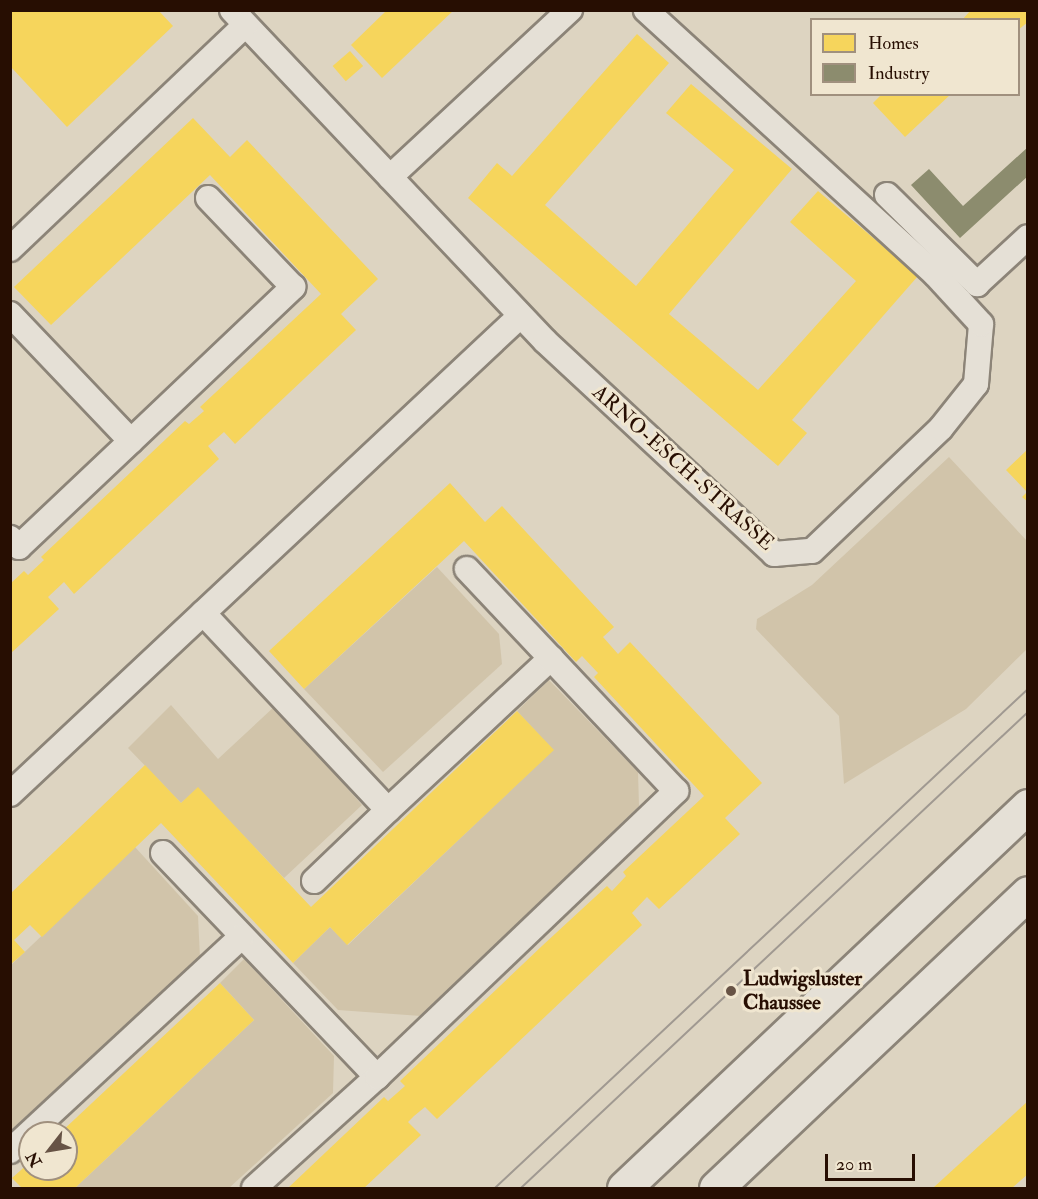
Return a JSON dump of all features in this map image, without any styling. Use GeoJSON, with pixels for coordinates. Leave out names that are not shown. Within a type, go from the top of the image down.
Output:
{"type":"FeatureCollection","features":[{"type":"Feature","properties":{"kind":"street"},"geometry":{"type":"LineString","coordinates":[[390,177],[570,10]]}},
{"type":"Feature","properties":{"kind":"street","name":"ARNO-ESCH-STRASSE"},"geometry":{"type":"LineString","coordinates":[[238,18],[390,177],[519,317],[774,554],[812,550],[941,428],[976,384],[981,324],[936,275],[646,10]]}},
{"type":"Feature","properties":{"kind":"street"},"geometry":{"type":"LineString","coordinates":[[14,240],[238,18]]}},
{"type":"Feature","properties":{"kind":"street"},"geometry":{"type":"LineString","coordinates":[[887,195],[977,284],[1028,237]]}},
{"type":"Feature","properties":{"kind":"street"},"geometry":{"type":"LineString","coordinates":[[13,547],[131,441],[293,287],[208,198]]}},
{"type":"Feature","properties":{"kind":"street"},"geometry":{"type":"LineString","coordinates":[[10,314],[131,441]]}},
{"type":"Feature","properties":{"kind":"street"},"geometry":{"type":"LineString","coordinates":[[10,794],[519,317]]}},
{"type":"Feature","properties":{"kind":"street"},"geometry":{"type":"LineString","coordinates":[[254,1188],[377,1077],[676,791],[467,568]]}},
{"type":"Feature","properties":{"kind":"street"},"geometry":{"type":"LineString","coordinates":[[203,613],[388,810]]}},
{"type":"Feature","properties":{"kind":"street"},"geometry":{"type":"LineString","coordinates":[[314,880],[550,658]]}},
{"type":"Feature","properties":{"kind":"street"},"geometry":{"type":"LineString","coordinates":[[624,1188],[1028,806]]}},
{"type":"Feature","properties":{"kind":"street"},"geometry":{"type":"LineString","coordinates":[[163,853],[377,1077]]}},
{"type":"Feature","properties":{"kind":"street"},"geometry":{"type":"LineString","coordinates":[[716,1188],[1028,893]]}},
{"type":"Feature","properties":{"kind":"street"},"geometry":{"type":"LineString","coordinates":[[10,1151],[241,937]]}},
{"type":"Feature","properties":{"kind":"shaded area"},"geometry":{"type":"Polygon","coordinates":[[[949,457],[1027,541],[1027,649],[966,709],[844,784],[839,716],[756,629],[757,619],[812,585],[949,457]]]}},
{"type":"Feature","properties":{"kind":"shaded area"},"geometry":{"type":"Polygon","coordinates":[[[437,567],[499,634],[502,664],[383,772],[304,689],[437,567]]]}},
{"type":"Feature","properties":{"kind":"shaded area"},"geometry":{"type":"Polygon","coordinates":[[[549,680],[638,772],[639,806],[421,1016],[338,1010],[293,963],[330,927],[348,945],[553,750],[517,711],[549,680]]]}},
{"type":"Feature","properties":{"kind":"shaded area"},"geometry":{"type":"Polygon","coordinates":[[[171,705],[218,759],[275,706],[362,805],[284,878],[198,788],[181,803],[128,748],[171,705]]]}},
{"type":"Feature","properties":{"kind":"shaded area"},"geometry":{"type":"Polygon","coordinates":[[[135,847],[198,916],[200,958],[21,1121],[18,1121],[11,1130],[11,965],[135,847]]]}},
{"type":"Feature","properties":{"kind":"shaded area"},"geometry":{"type":"Polygon","coordinates":[[[244,959],[334,1056],[333,1093],[229,1188],[75,1188],[254,1020],[220,983],[244,959]]]}},
{"type":"Feature","properties":{"kind":"building: Homes"},"geometry":{"type":"Polygon","coordinates":[[[10,10],[158,10],[173,26],[67,127],[10,66],[10,10]]]}},
{"type":"Feature","properties":{"kind":"building: Homes"},"geometry":{"type":"Polygon","coordinates":[[[387,10],[454,10],[382,78],[351,45],[387,10]]]}},
{"type":"Feature","properties":{"kind":"building: Homes"},"geometry":{"type":"Polygon","coordinates":[[[971,10],[1028,10],[1028,22],[1020,28],[1020,18],[964,18],[971,10]]]}},
{"type":"Feature","properties":{"kind":"building: Homes"},"geometry":{"type":"Polygon","coordinates":[[[637,34],[669,63],[545,205],[636,286],[734,170],[666,113],[691,84],[792,169],[669,314],[758,390],[856,281],[790,222],[818,191],[918,276],[792,420],[807,433],[778,466],[468,198],[497,163],[512,176],[637,34]]]}},
{"type":"Feature","properties":{"kind":"building: Homes"},"geometry":{"type":"Polygon","coordinates":[[[350,51],[363,66],[346,81],[333,66],[350,51]]]}},
{"type":"Feature","properties":{"kind":"building: Homes"},"geometry":{"type":"Polygon","coordinates":[[[880,96],[949,96],[905,137],[873,103],[880,96]]]}},
{"type":"Feature","properties":{"kind":"building: Homes"},"geometry":{"type":"Polygon","coordinates":[[[193,118],[230,157],[247,140],[378,279],[341,314],[356,330],[235,444],[224,432],[208,446],[219,459],[74,594],[64,582],[48,597],[59,609],[10,654],[10,584],[24,571],[28,575],[44,560],[41,557],[185,421],[189,424],[204,411],[200,407],[321,294],[210,175],[51,325],[14,287],[193,118]]]}},
{"type":"Feature","properties":{"kind":"building: Homes"},"geometry":{"type":"Polygon","coordinates":[[[1028,449],[1028,502],[1022,497],[1027,492],[1006,470],[1028,449]]]}},
{"type":"Feature","properties":{"kind":"building: Homes"},"geometry":{"type":"Polygon","coordinates":[[[450,483],[485,522],[502,506],[614,627],[603,637],[618,654],[630,642],[762,783],[725,818],[740,834],[659,909],[647,897],[632,913],[642,925],[437,1119],[425,1107],[414,1116],[408,1122],[421,1135],[364,1188],[288,1188],[384,1097],[388,1101],[405,1086],[400,1081],[607,886],[612,891],[626,876],[623,872],[704,796],[594,677],[598,673],[582,656],[576,662],[464,541],[304,689],[269,651],[450,483]]]}},
{"type":"Feature","properties":{"kind":"building: Homes"},"geometry":{"type":"Polygon","coordinates":[[[517,711],[554,750],[347,945],[330,927],[293,963],[161,823],[42,937],[30,925],[14,940],[25,952],[10,965],[10,894],[145,765],[181,803],[198,787],[311,907],[517,711]]]}},
{"type":"Feature","properties":{"kind":"building: Homes"},"geometry":{"type":"Polygon","coordinates":[[[220,983],[254,1020],[75,1188],[22,1188],[12,1178],[18,1173],[18,1181],[78,1181],[78,1121],[73,1121],[220,983]]]}},
{"type":"Feature","properties":{"kind":"building: Homes"},"geometry":{"type":"Polygon","coordinates":[[[1028,1101],[1028,1174],[1012,1188],[933,1188],[1028,1101]]]}},
{"type":"Feature","properties":{"kind":"building: Industry"},"geometry":{"type":"Polygon","coordinates":[[[1028,147],[1028,176],[960,238],[911,185],[929,169],[963,206],[1028,147]]]}},
{"type":"Feature","properties":{"kind":"tram line"},"geometry":{"type":"LineString","coordinates":[[495,1188],[1028,689]]}},
{"type":"Feature","properties":{"kind":"tram line"},"geometry":{"type":"LineString","coordinates":[[521,1188],[1028,712]]}},
{"type":"Feature","properties":{"kind":"place","name":"Ludwigsluster Chaussee"},"geometry":{"type":"Point","coordinates":[731,991]}}]}
